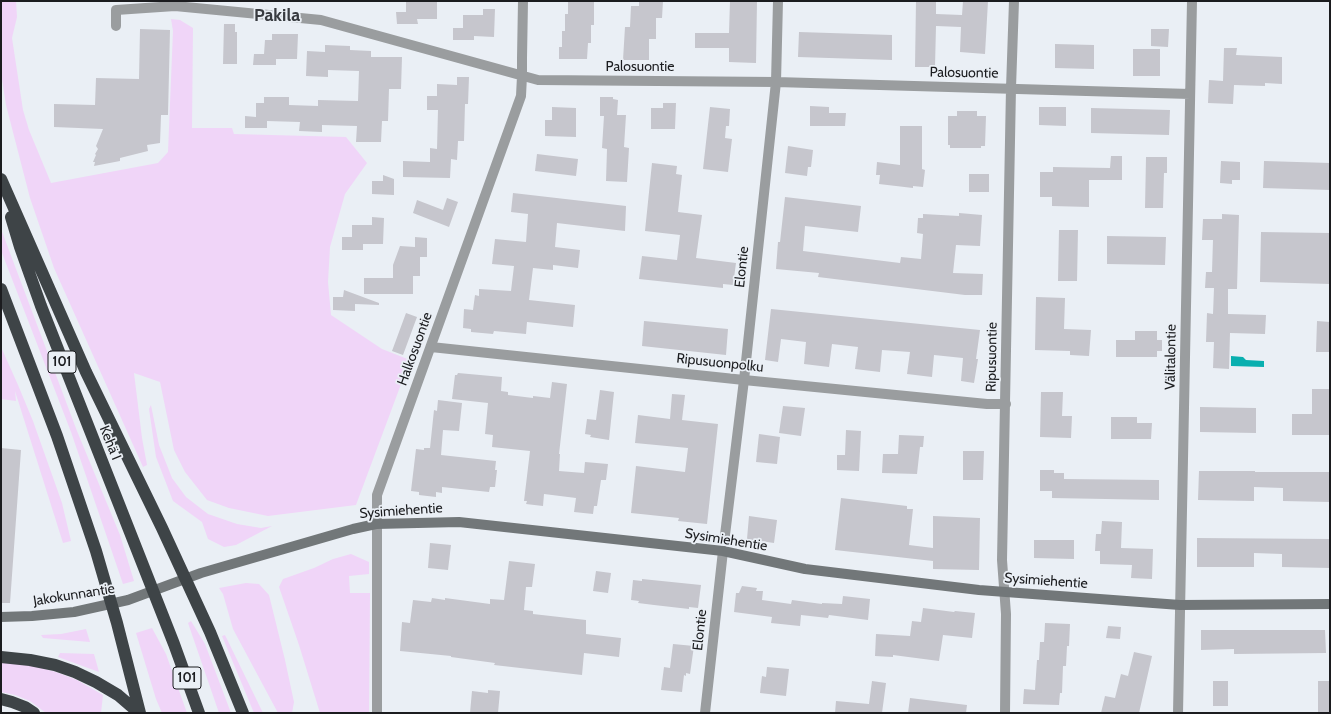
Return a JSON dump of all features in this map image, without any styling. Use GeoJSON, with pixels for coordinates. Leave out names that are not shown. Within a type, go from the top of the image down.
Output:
{"type":"FeatureCollection","features":[{"type":"Feature","properties":{"kind":"highway"},"geometry":{"type":"LineString","coordinates":[[1,180],[86,372],[162,528],[210,632],[243,713]]}},
{"type":"Feature","properties":{"kind":"highway","name":"Kehä I"},"geometry":{"type":"LineString","coordinates":[[1,180],[20,247],[41,306],[174,644],[199,713]]}},
{"type":"Feature","properties":{"kind":"highway","name":"101"},"geometry":{"type":"LineString","coordinates":[[1,289],[56,436],[96,551],[117,623],[139,713]]}},
{"type":"Feature","properties":{"kind":"highway"},"geometry":{"type":"LineString","coordinates":[[1,657],[30,660],[55,665],[75,672],[118,695],[139,713]]}},
{"type":"Feature","properties":{"kind":"highway"},"geometry":{"type":"LineString","coordinates":[[1,699],[19,705],[34,713]]}},
{"type":"Feature","properties":{"kind":"street","name":"Halkosuontie"},"geometry":{"type":"LineString","coordinates":[[377,713],[376,501],[379,488],[521,96],[523,1]]}},
{"type":"Feature","properties":{"kind":"street","name":"Elontie"},"geometry":{"type":"LineString","coordinates":[[725,535],[744,380],[776,82],[778,1]]}},
{"type":"Feature","properties":{"kind":"street","name":"Ripusuontie"},"geometry":{"type":"LineString","coordinates":[[1005,713],[1006,614],[1002,560],[1014,1]]}},
{"type":"Feature","properties":{"kind":"street","name":"Välitalontie"},"geometry":{"type":"LineString","coordinates":[[1178,713],[1192,1]]}},
{"type":"Feature","properties":{"kind":"street","name":"Palosuontie"},"geometry":{"type":"LineString","coordinates":[[116,26],[116,10],[175,6],[321,20],[538,80],[776,82],[1190,94]]}},
{"type":"Feature","properties":{"kind":"street","name":"Ripusuonpolku"},"geometry":{"type":"LineString","coordinates":[[431,347],[744,380],[987,404],[1006,404]]}},
{"type":"Feature","properties":{"kind":"street","name":"Sysimiehentie"},"geometry":{"type":"LineString","coordinates":[[128,600],[201,572],[353,529],[376,524],[459,522],[723,551],[805,569],[972,589],[1180,605],[1330,604]]}},
{"type":"Feature","properties":{"kind":"street","name":"Elontie"},"geometry":{"type":"LineString","coordinates":[[705,713],[723,551]]}},
{"type":"Feature","properties":{"kind":"street","name":"Jakokunnantie"},"geometry":{"type":"LineString","coordinates":[[1,617],[74,612],[128,600]]}},
{"type":"Feature","properties":{"kind":"shaded area"},"geometry":{"type":"Polygon","coordinates":[[[1,1],[16,1],[17,17],[12,38],[23,110],[29,130],[51,183],[158,163],[168,152],[173,31],[171,19],[180,20],[193,28],[192,128],[232,128],[234,134],[346,137],[367,163],[345,194],[330,247],[328,282],[331,315],[382,349],[410,360],[356,505],[268,516],[229,508],[207,500],[185,472],[174,450],[160,382],[134,373],[147,465],[143,467],[54,268],[30,198],[6,105],[1,73],[1,1]]]}},
{"type":"Feature","properties":{"kind":"shaded area"},"geometry":{"type":"Polygon","coordinates":[[[1,229],[77,431],[120,535],[134,581],[123,584],[71,432],[2,253],[1,229]]]}},
{"type":"Feature","properties":{"kind":"shaded area"},"geometry":{"type":"Polygon","coordinates":[[[1,347],[33,421],[62,503],[71,541],[63,543],[15,391],[16,401],[1,399],[1,347]]]}},
{"type":"Feature","properties":{"kind":"shaded area"},"geometry":{"type":"Polygon","coordinates":[[[151,405],[159,445],[172,478],[186,497],[208,514],[237,524],[261,528],[272,526],[236,545],[224,547],[208,539],[202,522],[173,501],[156,457],[149,409],[151,405]]]}},
{"type":"Feature","properties":{"kind":"shaded area"},"geometry":{"type":"Polygon","coordinates":[[[351,554],[369,562],[369,574],[349,576],[350,593],[370,593],[369,713],[320,713],[279,587],[283,579],[314,568],[333,559],[351,554]]]}},
{"type":"Feature","properties":{"kind":"shaded area"},"geometry":{"type":"Polygon","coordinates":[[[246,583],[259,584],[269,595],[294,702],[292,713],[278,713],[233,629],[223,594],[219,588],[246,583]]]}},
{"type":"Feature","properties":{"kind":"shaded area"},"geometry":{"type":"Polygon","coordinates":[[[191,621],[205,644],[231,713],[219,713],[188,623],[191,621]]]}},
{"type":"Feature","properties":{"kind":"shaded area"},"geometry":{"type":"Polygon","coordinates":[[[152,628],[166,654],[187,713],[162,713],[156,699],[136,633],[152,628]]]}},
{"type":"Feature","properties":{"kind":"shaded area"},"geometry":{"type":"Polygon","coordinates":[[[86,629],[90,642],[43,638],[41,635],[61,634],[86,629]]]}},
{"type":"Feature","properties":{"kind":"shaded area"},"geometry":{"type":"Polygon","coordinates":[[[225,635],[263,713],[254,713],[222,636],[225,635]]]}},
{"type":"Feature","properties":{"kind":"shaded area"},"geometry":{"type":"Polygon","coordinates":[[[60,653],[94,654],[99,672],[58,657],[60,653]]]}},
{"type":"Feature","properties":{"kind":"shaded area"},"geometry":{"type":"Polygon","coordinates":[[[1,662],[31,665],[77,680],[103,695],[101,713],[46,713],[30,701],[15,695],[1,692],[1,662]]]}},
{"type":"Feature","properties":{"kind":"water"},"geometry":{"type":"Polygon","coordinates":[[[1231,356],[1243,357],[1246,360],[1264,361],[1264,367],[1231,366],[1231,356]]]}},
{"type":"Feature","properties":{"kind":"building"},"geometry":{"type":"Polygon","coordinates":[[[406,1],[437,1],[437,19],[417,19],[418,24],[397,24],[396,12],[406,12],[406,1]]]}},
{"type":"Feature","properties":{"kind":"building"},"geometry":{"type":"Polygon","coordinates":[[[568,1],[594,1],[594,25],[591,25],[591,43],[588,43],[587,59],[559,59],[559,47],[562,47],[562,31],[565,31],[565,14],[568,14],[568,1]]]}},
{"type":"Feature","properties":{"kind":"building"},"geometry":{"type":"Polygon","coordinates":[[[639,1],[663,1],[662,18],[656,18],[656,39],[649,39],[649,60],[623,60],[625,27],[630,27],[631,6],[639,6],[639,1]]]}},
{"type":"Feature","properties":{"kind":"building"},"geometry":{"type":"Polygon","coordinates":[[[730,1],[757,1],[756,63],[729,62],[729,48],[695,48],[695,33],[729,33],[730,1]]]}},
{"type":"Feature","properties":{"kind":"building"},"geometry":{"type":"Polygon","coordinates":[[[916,1],[936,1],[936,14],[962,15],[963,1],[988,1],[985,54],[960,52],[961,27],[936,26],[935,67],[915,67],[916,1]]]}},
{"type":"Feature","properties":{"kind":"building"},"geometry":{"type":"Polygon","coordinates":[[[483,9],[495,9],[494,37],[474,36],[474,40],[453,40],[453,28],[463,28],[463,15],[483,15],[483,9]]]}},
{"type":"Feature","properties":{"kind":"building"},"geometry":{"type":"Polygon","coordinates":[[[224,24],[235,24],[235,32],[237,32],[237,64],[223,64],[224,24]]]}},
{"type":"Feature","properties":{"kind":"building"},"geometry":{"type":"Polygon","coordinates":[[[140,29],[170,30],[168,115],[161,115],[160,143],[147,145],[148,151],[120,158],[120,161],[94,166],[95,162],[93,162],[98,149],[96,146],[103,129],[54,127],[54,104],[95,105],[96,78],[139,79],[140,29]]]}},
{"type":"Feature","properties":{"kind":"building"},"geometry":{"type":"Polygon","coordinates":[[[1151,29],[1169,29],[1168,47],[1151,46],[1151,29]]]}},
{"type":"Feature","properties":{"kind":"building"},"geometry":{"type":"Polygon","coordinates":[[[799,32],[892,35],[892,60],[798,57],[799,32]]]}},
{"type":"Feature","properties":{"kind":"building"},"geometry":{"type":"Polygon","coordinates":[[[272,34],[298,34],[297,59],[276,59],[276,65],[253,65],[254,54],[264,54],[265,40],[272,40],[272,34]]]}},
{"type":"Feature","properties":{"kind":"building"},"geometry":{"type":"Polygon","coordinates":[[[1055,44],[1094,45],[1094,69],[1055,68],[1055,44]]]}},
{"type":"Feature","properties":{"kind":"building"},"geometry":{"type":"Polygon","coordinates":[[[325,45],[350,46],[350,50],[371,51],[371,57],[402,57],[401,89],[389,89],[388,121],[382,121],[381,142],[356,142],[357,126],[322,125],[322,132],[299,131],[300,122],[267,121],[267,128],[245,128],[245,116],[256,117],[256,103],[264,103],[264,97],[289,97],[289,105],[318,106],[318,100],[358,101],[359,71],[328,70],[328,77],[306,76],[307,51],[325,52],[325,45]]]}},
{"type":"Feature","properties":{"kind":"building"},"geometry":{"type":"Polygon","coordinates":[[[1224,48],[1237,48],[1236,55],[1282,57],[1282,84],[1265,83],[1265,86],[1234,85],[1233,104],[1208,103],[1209,80],[1223,81],[1224,48]]]}},
{"type":"Feature","properties":{"kind":"building"},"geometry":{"type":"Polygon","coordinates":[[[1133,49],[1160,49],[1160,76],[1133,76],[1133,49]]]}},
{"type":"Feature","properties":{"kind":"building"},"geometry":{"type":"Polygon","coordinates":[[[457,77],[469,77],[468,104],[465,104],[464,141],[458,141],[457,160],[451,159],[450,178],[403,177],[403,161],[430,162],[430,148],[437,149],[438,110],[427,110],[427,96],[437,96],[437,84],[457,85],[457,77]]]}},
{"type":"Feature","properties":{"kind":"building"},"geometry":{"type":"Polygon","coordinates":[[[600,97],[613,97],[613,99],[618,100],[617,115],[626,115],[624,147],[629,148],[627,182],[606,181],[607,149],[602,148],[604,116],[600,116],[600,97]]]}},
{"type":"Feature","properties":{"kind":"building"},"geometry":{"type":"Polygon","coordinates":[[[663,103],[676,103],[675,129],[651,129],[651,108],[663,108],[663,103]]]}},
{"type":"Feature","properties":{"kind":"building"},"geometry":{"type":"Polygon","coordinates":[[[810,106],[829,107],[829,113],[846,113],[845,126],[810,126],[810,106]]]}},
{"type":"Feature","properties":{"kind":"building"},"geometry":{"type":"Polygon","coordinates":[[[552,107],[576,108],[576,137],[545,136],[545,120],[552,120],[552,107]]]}},
{"type":"Feature","properties":{"kind":"building"},"geometry":{"type":"Polygon","coordinates":[[[710,107],[730,109],[729,126],[726,126],[725,138],[732,139],[728,172],[703,169],[710,107]]]}},
{"type":"Feature","properties":{"kind":"building"},"geometry":{"type":"Polygon","coordinates":[[[1039,107],[1066,107],[1066,126],[1039,125],[1039,107]]]}},
{"type":"Feature","properties":{"kind":"building"},"geometry":{"type":"Polygon","coordinates":[[[1091,108],[1170,110],[1169,135],[1091,133],[1091,108]]]}},
{"type":"Feature","properties":{"kind":"building"},"geometry":{"type":"Polygon","coordinates":[[[957,111],[977,111],[977,116],[986,116],[985,146],[981,146],[981,148],[950,148],[950,145],[948,145],[948,116],[957,116],[957,111]]]}},
{"type":"Feature","properties":{"kind":"building"},"geometry":{"type":"Polygon","coordinates":[[[900,126],[922,126],[922,169],[925,170],[923,187],[913,186],[913,188],[879,184],[880,175],[876,175],[877,162],[900,165],[900,126]]]}},
{"type":"Feature","properties":{"kind":"building"},"geometry":{"type":"Polygon","coordinates":[[[788,146],[813,150],[811,167],[808,167],[807,176],[785,173],[788,146]]]}},
{"type":"Feature","properties":{"kind":"building"},"geometry":{"type":"Polygon","coordinates":[[[537,154],[578,159],[576,176],[535,171],[537,154]]]}},
{"type":"Feature","properties":{"kind":"building"},"geometry":{"type":"Polygon","coordinates":[[[1111,156],[1122,156],[1122,180],[1089,180],[1089,207],[1052,206],[1052,197],[1040,197],[1040,172],[1053,172],[1053,167],[1110,168],[1111,156]]]}},
{"type":"Feature","properties":{"kind":"building"},"geometry":{"type":"Polygon","coordinates":[[[1146,157],[1167,157],[1167,173],[1164,173],[1163,208],[1145,208],[1146,157]]]}},
{"type":"Feature","properties":{"kind":"building"},"geometry":{"type":"Polygon","coordinates":[[[1221,161],[1240,162],[1240,180],[1232,180],[1232,184],[1220,183],[1221,161]]]}},
{"type":"Feature","properties":{"kind":"building"},"geometry":{"type":"Polygon","coordinates":[[[1264,161],[1330,163],[1330,190],[1263,188],[1264,161]]]}},
{"type":"Feature","properties":{"kind":"building"},"geometry":{"type":"Polygon","coordinates":[[[652,163],[677,166],[676,174],[682,175],[678,212],[702,215],[696,258],[736,263],[733,285],[723,284],[723,288],[639,279],[642,256],[677,260],[680,235],[645,231],[652,163]]]}},
{"type":"Feature","properties":{"kind":"building"},"geometry":{"type":"Polygon","coordinates":[[[969,174],[989,174],[989,192],[969,192],[969,174]]]}},
{"type":"Feature","properties":{"kind":"building"},"geometry":{"type":"Polygon","coordinates":[[[383,175],[394,179],[394,195],[372,194],[372,181],[383,181],[383,175]]]}},
{"type":"Feature","properties":{"kind":"building"},"geometry":{"type":"Polygon","coordinates":[[[513,193],[626,206],[625,231],[557,223],[555,247],[580,250],[578,268],[553,265],[553,270],[533,268],[529,300],[575,305],[573,327],[527,322],[526,334],[494,331],[493,334],[471,332],[471,329],[463,328],[464,309],[473,310],[475,295],[479,296],[479,289],[511,291],[514,266],[492,264],[495,239],[526,242],[528,214],[511,212],[513,193]]]}},
{"type":"Feature","properties":{"kind":"building"},"geometry":{"type":"Polygon","coordinates":[[[785,197],[861,206],[858,232],[805,226],[803,251],[900,263],[901,257],[921,259],[923,234],[917,233],[918,218],[923,218],[923,214],[959,216],[959,213],[982,215],[980,246],[956,245],[953,273],[983,274],[982,295],[965,295],[818,277],[819,273],[776,269],[778,242],[780,242],[785,197]]]}},
{"type":"Feature","properties":{"kind":"building"},"geometry":{"type":"Polygon","coordinates":[[[447,198],[458,202],[449,227],[413,213],[417,200],[443,210],[447,198]]]}},
{"type":"Feature","properties":{"kind":"building"},"geometry":{"type":"Polygon","coordinates":[[[1222,214],[1239,215],[1237,289],[1228,289],[1228,314],[1266,315],[1265,334],[1230,333],[1229,369],[1213,368],[1214,342],[1206,342],[1207,313],[1213,314],[1214,288],[1205,288],[1206,272],[1212,272],[1213,240],[1202,240],[1203,219],[1222,219],[1222,214]]]}},
{"type":"Feature","properties":{"kind":"building"},"geometry":{"type":"Polygon","coordinates":[[[372,217],[384,218],[383,244],[363,244],[363,250],[342,250],[342,237],[352,237],[352,225],[372,225],[372,217]]]}},
{"type":"Feature","properties":{"kind":"building"},"geometry":{"type":"Polygon","coordinates":[[[1059,230],[1078,230],[1077,281],[1058,281],[1059,230]]]}},
{"type":"Feature","properties":{"kind":"building"},"geometry":{"type":"Polygon","coordinates":[[[1261,232],[1330,233],[1330,284],[1260,282],[1261,232]]]}},
{"type":"Feature","properties":{"kind":"building"},"geometry":{"type":"Polygon","coordinates":[[[1107,236],[1166,237],[1165,265],[1107,264],[1107,236]]]}},
{"type":"Feature","properties":{"kind":"building"},"geometry":{"type":"Polygon","coordinates":[[[415,237],[427,238],[427,257],[420,257],[420,276],[413,276],[413,294],[364,294],[364,278],[393,278],[393,265],[400,246],[415,247],[415,237]]]}},
{"type":"Feature","properties":{"kind":"building"},"geometry":{"type":"Polygon","coordinates":[[[344,290],[379,303],[379,305],[355,304],[355,311],[333,310],[333,297],[343,297],[344,290]]]}},
{"type":"Feature","properties":{"kind":"building"},"geometry":{"type":"Polygon","coordinates":[[[1036,297],[1065,298],[1064,329],[1091,330],[1089,356],[1070,355],[1070,351],[1035,350],[1036,297]]]}},
{"type":"Feature","properties":{"kind":"building"},"geometry":{"type":"Polygon","coordinates":[[[771,309],[980,330],[976,359],[978,359],[974,383],[961,381],[963,358],[934,355],[932,377],[907,374],[910,352],[882,350],[880,372],[855,369],[858,347],[832,344],[829,367],[804,364],[806,342],[781,339],[778,362],[765,360],[771,309]]]}},
{"type":"Feature","properties":{"kind":"building"},"geometry":{"type":"Polygon","coordinates":[[[406,313],[417,317],[403,355],[392,351],[406,313]]]}},
{"type":"Feature","properties":{"kind":"building"},"geometry":{"type":"Polygon","coordinates":[[[644,321],[728,329],[726,355],[642,346],[644,321]]]}},
{"type":"Feature","properties":{"kind":"building"},"geometry":{"type":"Polygon","coordinates":[[[1317,321],[1330,322],[1330,352],[1316,352],[1317,321]]]}},
{"type":"Feature","properties":{"kind":"building"},"geometry":{"type":"Polygon","coordinates":[[[1135,331],[1157,331],[1157,340],[1162,340],[1162,351],[1157,351],[1157,357],[1116,357],[1116,340],[1135,340],[1135,331]]]}},
{"type":"Feature","properties":{"kind":"building"},"geometry":{"type":"Polygon","coordinates":[[[458,373],[502,377],[501,391],[508,392],[508,395],[533,398],[533,396],[550,398],[552,382],[567,384],[559,454],[559,471],[584,473],[585,462],[608,464],[606,480],[601,480],[597,506],[594,506],[593,514],[574,512],[576,498],[544,494],[543,506],[526,504],[527,501],[524,501],[530,451],[492,447],[493,435],[485,434],[488,403],[452,399],[455,375],[458,373]]]}},
{"type":"Feature","properties":{"kind":"building"},"geometry":{"type":"Polygon","coordinates":[[[1312,389],[1330,389],[1330,435],[1292,435],[1292,414],[1312,414],[1312,389]]]}},
{"type":"Feature","properties":{"kind":"building"},"geometry":{"type":"Polygon","coordinates":[[[600,390],[614,392],[609,440],[590,437],[591,435],[585,434],[587,419],[596,420],[600,390]]]}},
{"type":"Feature","properties":{"kind":"building"},"geometry":{"type":"Polygon","coordinates":[[[1041,392],[1063,392],[1062,416],[1072,416],[1071,438],[1040,437],[1041,392]]]}},
{"type":"Feature","properties":{"kind":"building"},"geometry":{"type":"Polygon","coordinates":[[[672,394],[685,395],[682,420],[718,424],[707,524],[678,521],[679,518],[631,513],[636,466],[685,472],[688,448],[635,443],[638,415],[670,419],[672,394]]]}},
{"type":"Feature","properties":{"kind":"building"},"geometry":{"type":"Polygon","coordinates":[[[438,400],[462,403],[459,431],[443,430],[441,455],[496,461],[495,470],[497,470],[495,487],[490,487],[489,492],[442,487],[442,493],[436,492],[436,497],[419,495],[419,492],[411,491],[416,449],[424,450],[424,448],[430,448],[434,410],[437,411],[438,400]]]}},
{"type":"Feature","properties":{"kind":"building"},"geometry":{"type":"Polygon","coordinates":[[[783,406],[805,408],[801,436],[779,433],[783,406]]]}},
{"type":"Feature","properties":{"kind":"building"},"geometry":{"type":"Polygon","coordinates":[[[1200,407],[1256,408],[1256,433],[1200,432],[1200,407]]]}},
{"type":"Feature","properties":{"kind":"building"},"geometry":{"type":"Polygon","coordinates":[[[1111,417],[1137,417],[1137,423],[1152,423],[1151,439],[1111,439],[1111,417]]]}},
{"type":"Feature","properties":{"kind":"building"},"geometry":{"type":"Polygon","coordinates":[[[846,430],[861,431],[859,471],[837,470],[837,455],[845,455],[846,430]]]}},
{"type":"Feature","properties":{"kind":"building"},"geometry":{"type":"Polygon","coordinates":[[[759,434],[780,437],[777,464],[756,462],[759,434]]]}},
{"type":"Feature","properties":{"kind":"building"},"geometry":{"type":"Polygon","coordinates":[[[899,435],[924,436],[923,447],[920,447],[917,474],[882,473],[883,454],[898,454],[899,435]]]}},
{"type":"Feature","properties":{"kind":"building"},"geometry":{"type":"Polygon","coordinates":[[[1,448],[21,450],[10,603],[1,603],[1,448]]]}},
{"type":"Feature","properties":{"kind":"building"},"geometry":{"type":"Polygon","coordinates":[[[963,451],[984,451],[983,480],[963,480],[963,451]]]}},
{"type":"Feature","properties":{"kind":"building"},"geometry":{"type":"Polygon","coordinates":[[[1040,470],[1054,470],[1054,473],[1064,473],[1064,479],[1159,480],[1159,500],[1052,498],[1052,491],[1040,491],[1040,470]]]}},
{"type":"Feature","properties":{"kind":"building"},"geometry":{"type":"Polygon","coordinates":[[[1199,471],[1330,472],[1330,502],[1283,501],[1283,488],[1254,487],[1254,501],[1198,500],[1199,471]]]}},
{"type":"Feature","properties":{"kind":"building"},"geometry":{"type":"Polygon","coordinates":[[[841,498],[907,506],[907,509],[913,509],[909,545],[933,548],[933,516],[980,518],[979,570],[933,569],[933,561],[835,550],[841,498]]]}},
{"type":"Feature","properties":{"kind":"building"},"geometry":{"type":"Polygon","coordinates":[[[749,516],[777,520],[774,543],[747,539],[749,516]]]}},
{"type":"Feature","properties":{"kind":"building"},"geometry":{"type":"Polygon","coordinates":[[[1102,521],[1122,522],[1121,548],[1153,549],[1152,579],[1131,578],[1132,565],[1100,564],[1100,551],[1095,551],[1096,534],[1101,534],[1102,521]]]}},
{"type":"Feature","properties":{"kind":"building"},"geometry":{"type":"Polygon","coordinates":[[[1197,538],[1330,539],[1330,568],[1282,567],[1282,554],[1254,553],[1254,567],[1197,567],[1197,538]]]}},
{"type":"Feature","properties":{"kind":"building"},"geometry":{"type":"Polygon","coordinates":[[[1034,540],[1074,540],[1074,559],[1034,558],[1034,540]]]}},
{"type":"Feature","properties":{"kind":"building"},"geometry":{"type":"Polygon","coordinates":[[[430,543],[451,545],[448,570],[428,568],[430,543]]]}},
{"type":"Feature","properties":{"kind":"building"},"geometry":{"type":"Polygon","coordinates":[[[509,561],[535,564],[532,587],[526,587],[524,610],[533,611],[533,614],[586,620],[586,634],[621,638],[619,657],[584,653],[582,675],[494,665],[495,663],[451,656],[400,651],[402,622],[410,623],[413,600],[431,602],[432,598],[445,600],[445,598],[490,604],[490,599],[504,600],[509,561]]]}},
{"type":"Feature","properties":{"kind":"building"},"geometry":{"type":"Polygon","coordinates":[[[596,571],[611,573],[608,593],[593,591],[596,571]]]}},
{"type":"Feature","properties":{"kind":"building"},"geometry":{"type":"Polygon","coordinates":[[[642,579],[701,585],[698,608],[689,607],[689,609],[654,605],[638,603],[639,601],[631,600],[633,580],[642,581],[642,579]]]}},
{"type":"Feature","properties":{"kind":"building"},"geometry":{"type":"Polygon","coordinates":[[[742,586],[757,588],[756,591],[763,591],[762,600],[791,604],[792,600],[822,604],[842,604],[843,596],[870,599],[868,620],[829,615],[828,618],[801,615],[800,626],[771,623],[772,617],[734,612],[736,593],[739,593],[742,586]]]}},
{"type":"Feature","properties":{"kind":"building"},"geometry":{"type":"Polygon","coordinates":[[[923,608],[975,613],[972,638],[943,635],[939,661],[893,655],[893,657],[875,656],[876,634],[910,636],[912,621],[921,622],[923,608]]]}},
{"type":"Feature","properties":{"kind":"building"},"geometry":{"type":"Polygon","coordinates":[[[1045,623],[1070,624],[1069,646],[1067,646],[1066,666],[1063,666],[1062,693],[1060,693],[1059,705],[1023,704],[1024,689],[1035,690],[1037,660],[1039,660],[1040,642],[1044,642],[1045,623]]]}},
{"type":"Feature","properties":{"kind":"building"},"geometry":{"type":"Polygon","coordinates":[[[1108,626],[1121,627],[1120,639],[1106,638],[1108,626]]]}},
{"type":"Feature","properties":{"kind":"building"},"geometry":{"type":"Polygon","coordinates":[[[1201,630],[1325,630],[1326,653],[1234,654],[1234,649],[1201,650],[1201,630]]]}},
{"type":"Feature","properties":{"kind":"building"},"geometry":{"type":"Polygon","coordinates":[[[673,644],[694,646],[690,674],[686,673],[686,676],[684,675],[682,692],[661,690],[664,667],[670,668],[673,644]]]}},
{"type":"Feature","properties":{"kind":"building"},"geometry":{"type":"Polygon","coordinates":[[[1134,652],[1152,656],[1139,713],[1101,713],[1105,696],[1115,698],[1121,674],[1128,676],[1134,652]]]}},
{"type":"Feature","properties":{"kind":"building"},"geometry":{"type":"Polygon","coordinates":[[[767,667],[789,669],[786,696],[760,693],[762,676],[766,677],[767,667]]]}},
{"type":"Feature","properties":{"kind":"building"},"geometry":{"type":"Polygon","coordinates":[[[872,681],[886,683],[882,713],[835,713],[836,701],[869,704],[872,681]]]}},
{"type":"Feature","properties":{"kind":"building"},"geometry":{"type":"Polygon","coordinates":[[[1213,681],[1228,681],[1228,706],[1213,706],[1213,681]]]}},
{"type":"Feature","properties":{"kind":"building"},"geometry":{"type":"Polygon","coordinates":[[[1318,681],[1330,681],[1330,713],[1318,713],[1318,681]]]}},
{"type":"Feature","properties":{"kind":"building"},"geometry":{"type":"Polygon","coordinates":[[[488,690],[500,691],[498,713],[470,713],[472,691],[488,693],[488,690]]]}},
{"type":"Feature","properties":{"kind":"building"},"geometry":{"type":"Polygon","coordinates":[[[910,698],[967,705],[966,713],[908,713],[910,698]]]}},
{"type":"Feature","properties":{"kind":"district","name":"Pakila"},"geometry":{"type":"Point","coordinates":[277,16]}}]}
